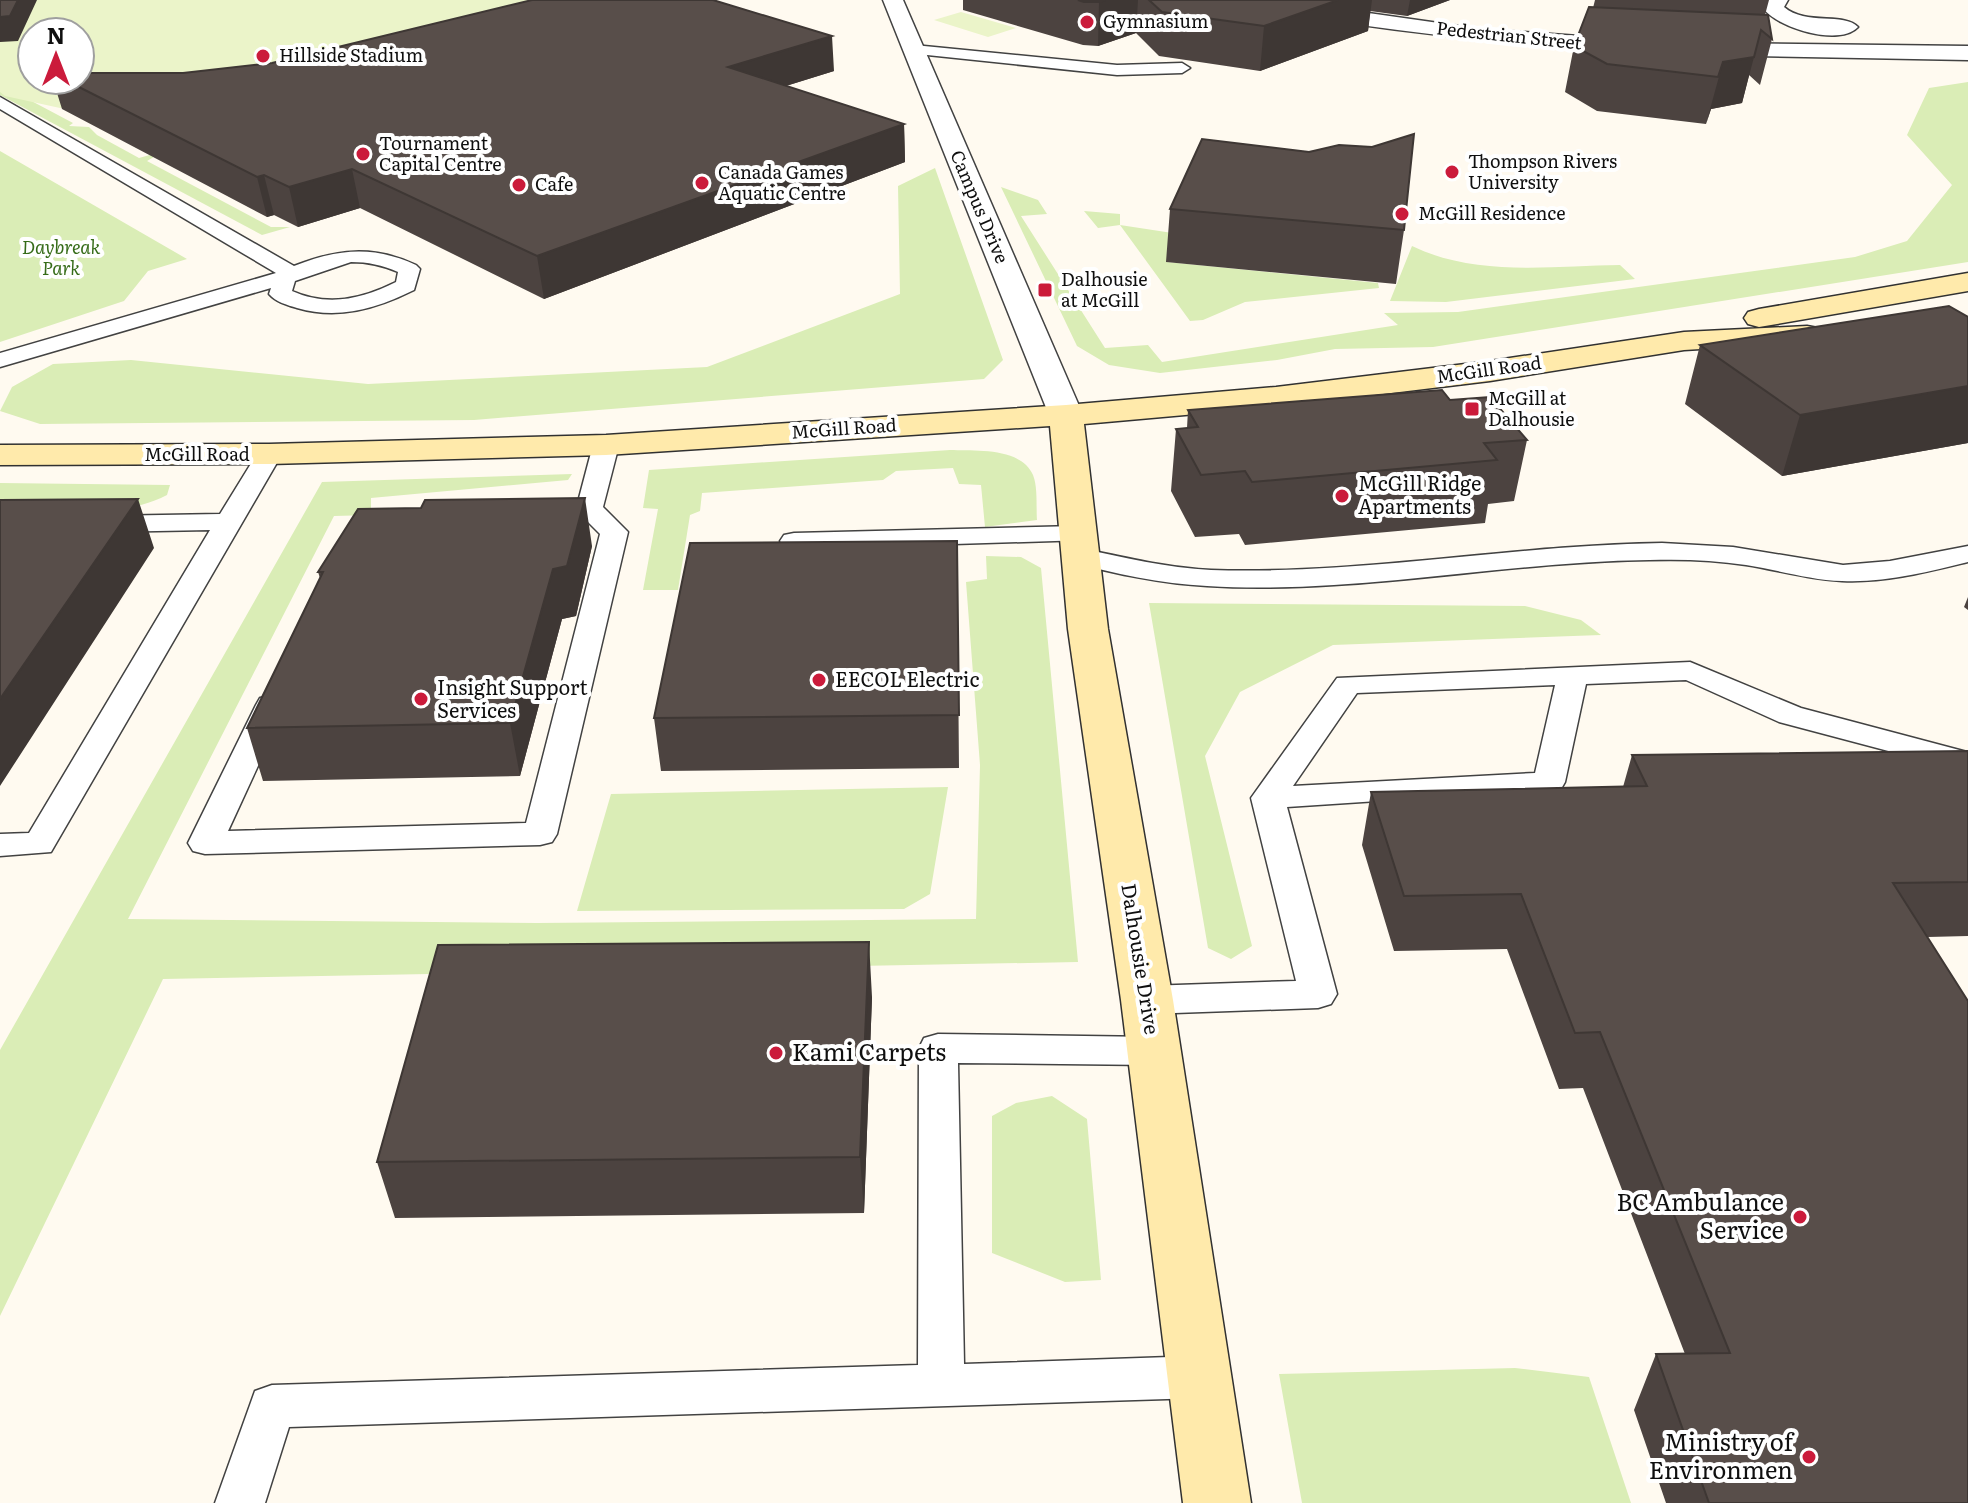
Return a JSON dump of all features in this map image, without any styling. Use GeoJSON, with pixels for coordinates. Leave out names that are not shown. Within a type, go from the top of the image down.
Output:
{"type":"FeatureCollection","features":[{"type":"Feature","properties":{"kind":"main road","name":"McGill Road"},"geometry":{"type":"LineString","coordinates":[[1684,341],[1768,315],[1968,282]]}},
{"type":"Feature","properties":{"kind":"main road","name":"McGill Road"},"geometry":{"type":"LineString","coordinates":[[4,454],[269,454],[606,445],[1066,415],[1291,395],[1490,371],[1684,341],[1808,335],[1923,319]]}},
{"type":"Feature","properties":{"kind":"main road","name":"Dalhousie Drive"},"geometry":{"type":"LineString","coordinates":[[1066,415],[1078,545],[1147,1000],[1217,1503]]}},
{"type":"Feature","properties":{"kind":"street","name":"Campus Drive"},"geometry":{"type":"LineString","coordinates":[[893,0],[1066,415]]}},
{"type":"Feature","properties":{"kind":"street","name":"Pedestrian Street"},"geometry":{"type":"LineString","coordinates":[[1244,0],[1330,16],[1481,35],[1658,48]]}},
{"type":"Feature","properties":{"kind":"street"},"geometry":{"type":"LineString","coordinates":[[1778,0],[1773,8],[1775,12],[1797,23],[1824,27],[1866,27]]}},
{"type":"Feature","properties":{"kind":"street"},"geometry":{"type":"LineString","coordinates":[[1797,23],[1790,26],[1790,34],[1807,51]]}},
{"type":"Feature","properties":{"kind":"street"},"geometry":{"type":"LineString","coordinates":[[1687,49],[1968,53]]}},
{"type":"Feature","properties":{"kind":"lane"},"geometry":{"type":"LineString","coordinates":[[914,50],[1117,70],[1182,68]]}},
{"type":"Feature","properties":{"kind":"lane"},"geometry":{"type":"LineString","coordinates":[[0,102],[289,276]]}},
{"type":"Feature","properties":{"kind":"lane"},"geometry":{"type":"LineString","coordinates":[[0,360],[289,276],[312,264],[351,256],[388,258],[409,269],[406,285],[380,300],[339,308],[301,305],[280,294],[289,276]]}},
{"type":"Feature","properties":{"kind":"lane"},"geometry":{"type":"LineString","coordinates":[[589,509],[606,445]]}},
{"type":"Feature","properties":{"kind":"lane"},"geometry":{"type":"LineString","coordinates":[[0,845],[39,844],[269,454]]}},
{"type":"Feature","properties":{"kind":"lane"},"geometry":{"type":"LineString","coordinates":[[286,673],[205,843],[540,834],[614,532],[589,509],[511,516]]}},
{"type":"Feature","properties":{"kind":"lane"},"geometry":{"type":"LineString","coordinates":[[76,525],[229,522]]}},
{"type":"Feature","properties":{"kind":"lane"},"geometry":{"type":"LineString","coordinates":[[794,541],[1078,545],[1155,572],[1207,578],[1402,571],[1628,552],[1745,556],[1843,573],[1914,566],[1968,554]]}},
{"type":"Feature","properties":{"kind":"lane"},"geometry":{"type":"LineString","coordinates":[[1147,1000],[1318,994],[1268,798],[1348,684],[1690,671],[1790,715],[1956,759],[1968,767]]}},
{"type":"Feature","properties":{"kind":"lane"},"geometry":{"type":"LineString","coordinates":[[1268,798],[1549,782],[1573,675]]}},
{"type":"Feature","properties":{"kind":"lane"},"geometry":{"type":"LineString","coordinates":[[941,1386],[938,1048],[1153,1051]]}},
{"type":"Feature","properties":{"kind":"lane"},"geometry":{"type":"LineString","coordinates":[[240,1503],[272,1406],[1199,1377]]}},
{"type":"Feature","properties":{"kind":"green space"},"geometry":{"type":"Polygon","coordinates":[[[0,0],[7,88],[16,93],[16,96],[22,96],[73,123],[69,126],[89,127],[97,135],[139,158],[164,151],[147,161],[271,227],[290,227],[262,235],[0,95],[0,0]]]}},
{"type":"Feature","properties":{"kind":"green space","name":"Hillside Stadium"},"geometry":{"type":"Polygon","coordinates":[[[0,0],[653,0],[148,109],[60,108],[5,96],[0,92],[0,0]]]}},
{"type":"Feature","properties":{"kind":"green space"},"geometry":{"type":"Polygon","coordinates":[[[961,12],[1016,28],[988,37],[934,20],[961,12]]]}},
{"type":"Feature","properties":{"kind":"green space"},"geometry":{"type":"Polygon","coordinates":[[[1968,82],[1968,262],[1433,347],[1335,349],[1277,360],[1160,373],[1109,365],[1077,346],[1001,187],[1038,200],[1047,214],[1021,216],[1105,348],[1148,345],[1162,362],[1398,325],[1384,313],[1458,312],[1855,257],[1907,241],[1952,185],[1907,135],[1929,88],[1968,82]]]}},
{"type":"Feature","properties":{"kind":"green space","name":"Daybreak Park"},"geometry":{"type":"Polygon","coordinates":[[[0,151],[187,259],[148,271],[124,301],[0,342],[0,151]]]}},
{"type":"Feature","properties":{"kind":"green space"},"geometry":{"type":"Polygon","coordinates":[[[935,168],[1003,360],[984,379],[474,420],[40,424],[0,411],[12,387],[53,364],[131,360],[368,384],[707,367],[900,294],[898,186],[935,168]]]}},
{"type":"Feature","properties":{"kind":"green space"},"geometry":{"type":"Polygon","coordinates":[[[1084,211],[1120,214],[1120,225],[1098,228],[1084,211]]]}},
{"type":"Feature","properties":{"kind":"green space"},"geometry":{"type":"Polygon","coordinates":[[[1120,225],[1179,234],[1167,262],[1378,283],[1379,288],[1245,302],[1203,320],[1190,321],[1120,225]]]}},
{"type":"Feature","properties":{"kind":"green space"},"geometry":{"type":"Polygon","coordinates":[[[1412,246],[1436,256],[1487,266],[1620,265],[1635,279],[1446,302],[1390,301],[1412,246]]]}},
{"type":"Feature","properties":{"kind":"green space"},"geometry":{"type":"Polygon","coordinates":[[[950,450],[996,452],[1018,459],[1027,466],[1036,485],[1037,520],[985,527],[981,485],[959,484],[953,468],[896,471],[883,480],[702,493],[700,511],[690,515],[678,590],[643,590],[658,509],[643,508],[649,470],[950,450]]]}},
{"type":"Feature","properties":{"kind":"green space"},"geometry":{"type":"Polygon","coordinates":[[[572,474],[568,480],[371,498],[371,515],[334,516],[128,919],[537,923],[976,919],[980,765],[966,582],[987,579],[986,556],[1021,557],[1041,568],[1078,962],[163,979],[0,1316],[0,1050],[322,482],[572,474]]]}},
{"type":"Feature","properties":{"kind":"green space"},"geometry":{"type":"Polygon","coordinates":[[[0,483],[170,485],[167,495],[148,503],[107,511],[63,512],[0,511],[0,483]]]}},
{"type":"Feature","properties":{"kind":"green space"},"geometry":{"type":"Polygon","coordinates":[[[1149,603],[1525,606],[1581,620],[1601,635],[1333,645],[1240,692],[1205,756],[1252,946],[1231,959],[1208,948],[1149,603]]]}},
{"type":"Feature","properties":{"kind":"green space"},"geometry":{"type":"Polygon","coordinates":[[[948,787],[930,894],[904,909],[577,911],[611,794],[948,787]]]}},
{"type":"Feature","properties":{"kind":"green space"},"geometry":{"type":"Polygon","coordinates":[[[1052,1096],[1087,1119],[1101,1280],[1065,1282],[992,1253],[992,1116],[1016,1103],[1052,1096]]]}},
{"type":"Feature","properties":{"kind":"green space"},"geometry":{"type":"Polygon","coordinates":[[[1515,1368],[1589,1377],[1631,1503],[1302,1503],[1279,1374],[1515,1368]]]}},
{"type":"Feature","properties":{"kind":"building"},"geometry":{"type":"Polygon","coordinates":[[[0,0],[18,0],[10,16],[0,17],[0,0]]]}},
{"type":"Feature","properties":{"kind":"building","name":"Tournament Capital Centre"},"geometry":{"type":"Polygon","coordinates":[[[532,0],[713,0],[832,36],[728,67],[904,124],[537,256],[352,169],[289,187],[264,175],[257,177],[96,96],[96,73],[183,73],[272,63],[532,0]]]}},
{"type":"Feature","properties":{"kind":"building"},"geometry":{"type":"Polygon","coordinates":[[[1078,0],[1105,0],[1084,2],[1078,0]]]}},
{"type":"Feature","properties":{"kind":"building"},"geometry":{"type":"Polygon","coordinates":[[[1149,0],[1338,0],[1264,26],[1162,12],[1149,0]]]}},
{"type":"Feature","properties":{"kind":"building"},"geometry":{"type":"Polygon","coordinates":[[[1589,7],[1768,15],[1772,39],[1761,30],[1754,57],[1723,62],[1718,77],[1607,64],[1574,46],[1589,7]]]}},
{"type":"Feature","properties":{"kind":"building"},"geometry":{"type":"Polygon","coordinates":[[[1414,134],[1404,230],[1170,209],[1202,139],[1309,152],[1339,145],[1372,147],[1414,134]]]}},
{"type":"Feature","properties":{"kind":"building"},"geometry":{"type":"Polygon","coordinates":[[[1949,306],[1968,317],[1968,386],[1800,415],[1700,345],[1949,306]]]}},
{"type":"Feature","properties":{"kind":"building"},"geometry":{"type":"Polygon","coordinates":[[[1442,390],[1450,400],[1490,397],[1527,440],[1484,443],[1497,460],[1252,482],[1245,471],[1201,475],[1176,429],[1198,427],[1188,410],[1442,390]]]}},
{"type":"Feature","properties":{"kind":"building","name":"Insight Support Services"},"geometry":{"type":"Polygon","coordinates":[[[585,498],[567,566],[553,569],[510,723],[247,728],[323,572],[318,572],[358,509],[421,508],[425,500],[585,498]]]}},
{"type":"Feature","properties":{"kind":"building"},"geometry":{"type":"Polygon","coordinates":[[[138,499],[0,699],[0,500],[138,499]]]}},
{"type":"Feature","properties":{"kind":"building","name":"EECOL Electric"},"geometry":{"type":"Polygon","coordinates":[[[957,541],[959,715],[654,718],[690,543],[957,541]]]}},
{"type":"Feature","properties":{"kind":"building"},"geometry":{"type":"Polygon","coordinates":[[[1968,751],[1968,882],[1893,883],[1968,1001],[1968,1503],[1709,1503],[1656,1354],[1730,1353],[1600,1032],[1575,1033],[1521,894],[1404,896],[1371,792],[1647,786],[1632,755],[1968,751]]]}},
{"type":"Feature","properties":{"kind":"building"},"geometry":{"type":"Polygon","coordinates":[[[869,942],[860,1157],[377,1162],[438,945],[869,942]]]}},
{"type":"Feature","properties":{"kind":"place","name":"Gymnasium"},"geometry":{"type":"Point","coordinates":[1087,22]}},
{"type":"Feature","properties":{"kind":"place","name":"Hillside Stadium"},"geometry":{"type":"Point","coordinates":[263,56]}},
{"type":"Feature","properties":{"kind":"place","name":"Tournament Capital Centre"},"geometry":{"type":"Point","coordinates":[363,154]}},
{"type":"Feature","properties":{"kind":"place","name":"Thompson Rivers University"},"geometry":{"type":"Point","coordinates":[1452,172]}},
{"type":"Feature","properties":{"kind":"place","name":"Canada Games Aquatic Centre"},"geometry":{"type":"Point","coordinates":[702,183]}},
{"type":"Feature","properties":{"kind":"place","name":"Cafe"},"geometry":{"type":"Point","coordinates":[519,185]}},
{"type":"Feature","properties":{"kind":"place","name":"McGill Residence"},"geometry":{"type":"Point","coordinates":[1402,214]}},
{"type":"Feature","properties":{"kind":"place","name":"Dalhousie at McGill"},"geometry":{"type":"Point","coordinates":[1045,290]}},
{"type":"Feature","properties":{"kind":"place","name":"McGill at Dalhousie"},"geometry":{"type":"Point","coordinates":[1472,409]}},
{"type":"Feature","properties":{"kind":"place","name":"McGill Ridge Apartments"},"geometry":{"type":"Point","coordinates":[1342,496]}},
{"type":"Feature","properties":{"kind":"place","name":"EECOL Electric"},"geometry":{"type":"Point","coordinates":[819,680]}},
{"type":"Feature","properties":{"kind":"place","name":"Insight Support Services"},"geometry":{"type":"Point","coordinates":[421,699]}},
{"type":"Feature","properties":{"kind":"place","name":"Kami Carpets"},"geometry":{"type":"Point","coordinates":[776,1053]}},
{"type":"Feature","properties":{"kind":"place","name":"BC Ambulance Service"},"geometry":{"type":"Point","coordinates":[1800,1217]}},
{"type":"Feature","properties":{"kind":"place","name":"Ministry of Environmen"},"geometry":{"type":"Point","coordinates":[1809,1457]}}]}
